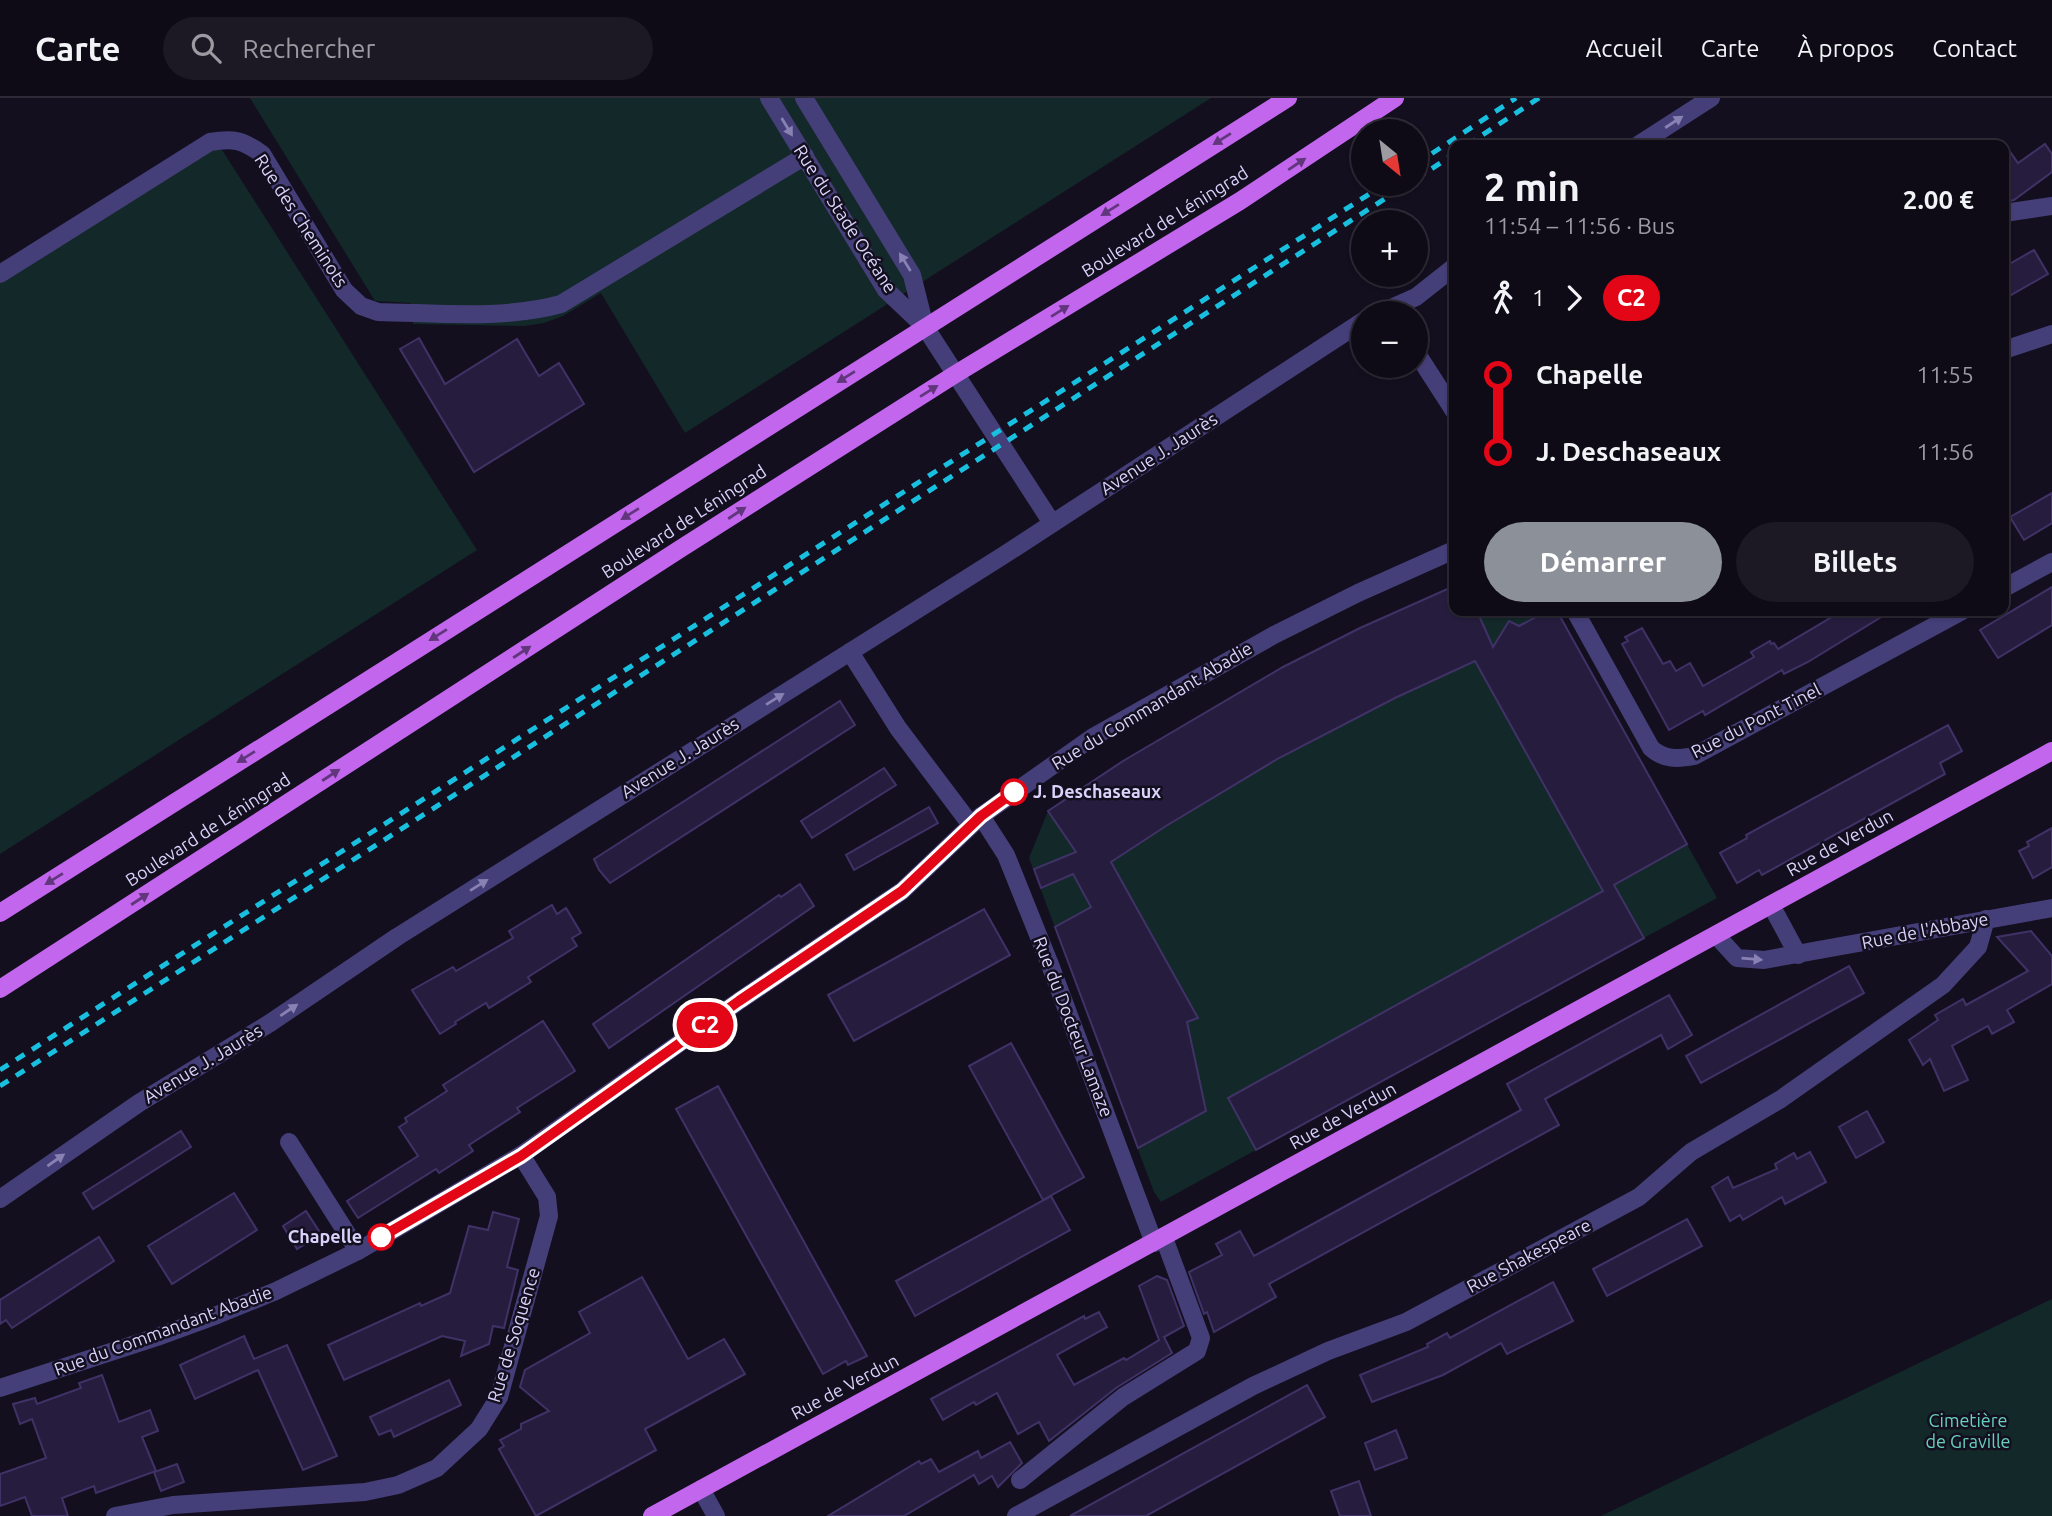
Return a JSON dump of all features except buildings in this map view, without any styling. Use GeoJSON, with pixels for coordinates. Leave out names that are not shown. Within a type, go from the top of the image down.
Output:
{"type":"FeatureCollection","features":[{"type":"Feature","properties":{"kind":"main road","name":"Boulevard de Léningrad"},"geometry":{"type":"LineString","coordinates":[[0,913],[1288,98]]}},
{"type":"Feature","properties":{"kind":"main road","name":"Boulevard de Léningrad"},"geometry":{"type":"LineString","coordinates":[[0,989],[954,375],[1240,201],[1395,98]]}},
{"type":"Feature","properties":{"kind":"main road","name":"Rue de Verdun"},"geometry":{"type":"LineString","coordinates":[[652,1516],[2052,751]]}},
{"type":"Feature","properties":{"kind":"street","name":"Rue du Stade Océane"},"geometry":{"type":"LineString","coordinates":[[769,98],[886,290],[925,327]]}},
{"type":"Feature","properties":{"kind":"street","name":"Rue du Stade Océane"},"geometry":{"type":"LineString","coordinates":[[804,98],[912,275],[925,327]]}},
{"type":"Feature","properties":{"kind":"street"},"geometry":{"type":"LineString","coordinates":[[1646,140],[1711,98]]}},
{"type":"Feature","properties":{"kind":"street","name":"Rue des Cheminots"},"geometry":{"type":"LineString","coordinates":[[0,274],[209,142],[230,139],[247,144],[262,154],[344,290],[362,306],[379,312],[514,313],[538,310],[561,304],[805,156]]}},
{"type":"Feature","properties":{"kind":"street"},"geometry":{"type":"LineString","coordinates":[[2009,212],[2052,206]]}},
{"type":"Feature","properties":{"kind":"street"},"geometry":{"type":"LineString","coordinates":[[1407,301],[1449,271]]}},
{"type":"Feature","properties":{"kind":"street"},"geometry":{"type":"LineString","coordinates":[[925,327],[1052,523]]}},
{"type":"Feature","properties":{"kind":"street","name":"Avenue J. Jaurès"},"geometry":{"type":"LineString","coordinates":[[0,1199],[138,1102],[270,1023],[397,937],[850,652],[1351,329]]}},
{"type":"Feature","properties":{"kind":"street"},"geometry":{"type":"LineString","coordinates":[[2009,349],[2052,334]]}},
{"type":"Feature","properties":{"kind":"street"},"geometry":{"type":"LineString","coordinates":[[1428,371],[1449,403]]}},
{"type":"Feature","properties":{"kind":"street","name":"Rue du Commandant Abadie"},"geometry":{"type":"LineString","coordinates":[[0,1388],[217,1315],[276,1291],[358,1251],[521,1156],[739,1001],[902,891],[976,821],[1093,737],[1175,689],[1310,617],[1449,552]]}},
{"type":"Feature","properties":{"kind":"street"},"geometry":{"type":"LineString","coordinates":[[2009,585],[2052,562]]}},
{"type":"Feature","properties":{"kind":"street","name":"Rue du Pont Tinel"},"geometry":{"type":"LineString","coordinates":[[1578,616],[1651,748],[1659,756],[1676,759],[1694,756],[1953,616]]}},
{"type":"Feature","properties":{"kind":"street","name":"Rue du Docteur Lamaze"},"geometry":{"type":"LineString","coordinates":[[850,652],[898,728],[1006,855],[1159,1240],[1201,1338],[1197,1351],[1123,1397],[1020,1480]]}},
{"type":"Feature","properties":{"kind":"street"},"geometry":{"type":"LineString","coordinates":[[1771,905],[1798,955]]}},
{"type":"Feature","properties":{"kind":"street","name":"Rue de l'Abbaye"},"geometry":{"type":"LineString","coordinates":[[1716,935],[1737,958],[1764,960],[2052,908]]}},
{"type":"Feature","properties":{"kind":"street","name":"Rue Shakespeare"},"geometry":{"type":"LineString","coordinates":[[1016,1516],[1253,1386],[1328,1351],[1406,1322],[1639,1197],[1691,1152],[1781,1099],[1943,985],[1978,947],[1986,919]]}},
{"type":"Feature","properties":{"kind":"street"},"geometry":{"type":"LineString","coordinates":[[289,1142],[358,1251]]}},
{"type":"Feature","properties":{"kind":"street","name":"Rue de Soquence"},"geometry":{"type":"LineString","coordinates":[[115,1516],[173,1505],[366,1492],[398,1485],[428,1473],[458,1451],[479,1429],[499,1397],[549,1216],[547,1197],[521,1156]]}},
{"type":"Feature","properties":{"kind":"street"},"geometry":{"type":"LineString","coordinates":[[701,1489],[716,1516]]}},
{"type":"Feature","properties":{"kind":"green space"},"geometry":{"type":"Polygon","coordinates":[[[250,98],[1211,98],[685,433],[601,293],[563,316],[525,326],[413,324],[411,303],[375,301],[250,98]]]}},
{"type":"Feature","properties":{"kind":"green space"},"geometry":{"type":"Polygon","coordinates":[[[217,142],[477,550],[0,854],[0,281],[217,142]]]}},
{"type":"Feature","properties":{"kind":"green space"},"geometry":{"type":"Polygon","coordinates":[[[1449,588],[1449,616],[1560,616],[1717,898],[1161,1202],[1154,1192],[1029,858],[1048,811],[1123,761],[1283,667],[1360,628],[1449,588]]]}},
{"type":"Feature","properties":{"kind":"green space","name":"Cimetière de Graville"},"geometry":{"type":"Polygon","coordinates":[[[2052,1299],[2052,1516],[1601,1516],[2052,1299]]]}},
{"type":"Feature","properties":{"kind":"railway"},"geometry":{"type":"LineString","coordinates":[[1452,140],[1516,98]]}},
{"type":"Feature","properties":{"kind":"railway"},"geometry":{"type":"LineString","coordinates":[[1475,140],[1539,98]]}},
{"type":"Feature","properties":{"kind":"railway"},"geometry":{"type":"LineString","coordinates":[[1428,156],[1449,142]]}},
{"type":"Feature","properties":{"kind":"railway"},"geometry":{"type":"LineString","coordinates":[[1428,171],[1449,157]]}},
{"type":"Feature","properties":{"kind":"railway"},"geometry":{"type":"LineString","coordinates":[[0,1070],[1366,196]]}},
{"type":"Feature","properties":{"kind":"railway"},"geometry":{"type":"LineString","coordinates":[[0,1086],[1389,196]]}},
{"type":"Feature","properties":{"kind":"bus line","name":"C2"},"geometry":{"type":"LineString","coordinates":[[381,1237],[521,1156],[739,1001],[902,891],[981,816],[1014,792]]}},
{"type":"Feature","properties":{"kind":"place","name":"J. Deschaseaux"},"geometry":{"type":"Point","coordinates":[1014,792]}},
{"type":"Feature","properties":{"kind":"place","name":"Chapelle"},"geometry":{"type":"Point","coordinates":[381,1237]}}]}
